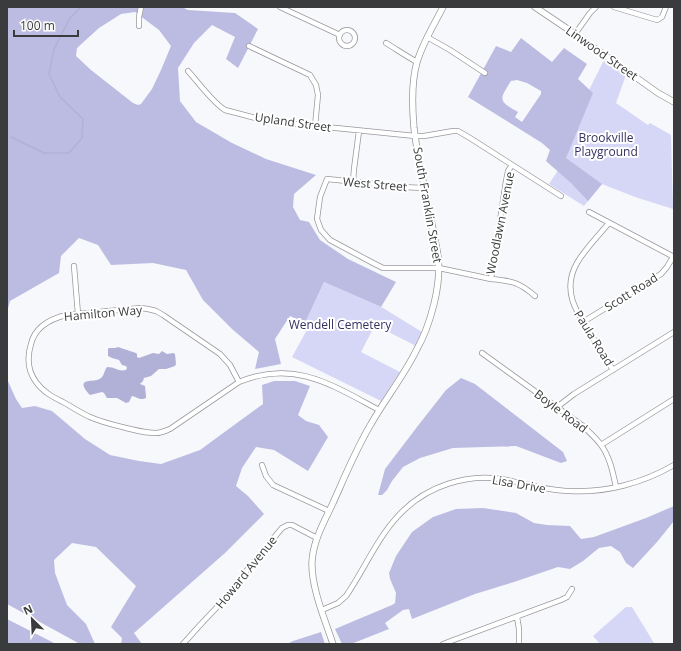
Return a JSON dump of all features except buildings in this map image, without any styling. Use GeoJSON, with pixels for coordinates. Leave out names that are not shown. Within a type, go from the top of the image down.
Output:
{"type":"FeatureCollection","features":[{"type":"Feature","properties":{"kind":"main road","name":"South Franklin Street"},"geometry":{"type":"LineString","coordinates":[[333,644],[315,588],[312,572],[313,549],[361,442],[379,410],[412,359],[422,339],[435,299],[438,283],[439,268],[436,240],[424,188],[415,136],[412,85],[417,62],[427,37],[443,7]]}},
{"type":"Feature","properties":{"kind":"main road","name":"Linwood Street"},"geometry":{"type":"LineString","coordinates":[[535,7],[671,101]]}},
{"type":"Feature","properties":{"kind":"street"},"geometry":{"type":"LineString","coordinates":[[139,26],[141,7]]}},
{"type":"Feature","properties":{"kind":"street"},"geometry":{"type":"LineString","coordinates":[[280,7],[340,35]]}},
{"type":"Feature","properties":{"kind":"street"},"geometry":{"type":"LineString","coordinates":[[575,34],[596,7]]}},
{"type":"Feature","properties":{"kind":"street"},"geometry":{"type":"LineString","coordinates":[[614,7],[622,8],[657,20],[661,19],[666,7]]}},
{"type":"Feature","properties":{"kind":"street"},"geometry":{"type":"LineString","coordinates":[[427,37],[485,73]]}},
{"type":"Feature","properties":{"kind":"street"},"geometry":{"type":"LineString","coordinates":[[386,43],[417,62]]}},
{"type":"Feature","properties":{"kind":"street"},"geometry":{"type":"LineString","coordinates":[[249,46],[310,75],[318,90],[315,126]]}},
{"type":"Feature","properties":{"kind":"street","name":"Upland Street"},"geometry":{"type":"LineString","coordinates":[[188,71],[225,110],[262,120],[415,136],[458,131],[561,196]]}},
{"type":"Feature","properties":{"kind":"street"},"geometry":{"type":"LineString","coordinates":[[353,182],[359,131]]}},
{"type":"Feature","properties":{"kind":"street","name":"Woodlawn Avenue"},"geometry":{"type":"LineString","coordinates":[[327,180],[320,197],[317,218],[321,230],[330,240],[383,268],[439,268],[491,279],[506,181],[508,171],[512,165]]}},
{"type":"Feature","properties":{"kind":"street","name":"West Street"},"geometry":{"type":"LineString","coordinates":[[327,180],[424,188]]}},
{"type":"Feature","properties":{"kind":"street"},"geometry":{"type":"LineString","coordinates":[[589,212],[674,257]]}},
{"type":"Feature","properties":{"kind":"street","name":"Paula Road"},"geometry":{"type":"LineString","coordinates":[[609,223],[580,258],[573,273],[570,286],[574,306],[613,370]]}},
{"type":"Feature","properties":{"kind":"street","name":"Scott Road"},"geometry":{"type":"LineString","coordinates":[[583,322],[661,274],[674,257]]}},
{"type":"Feature","properties":{"kind":"street"},"geometry":{"type":"LineString","coordinates":[[74,266],[78,314]]}},
{"type":"Feature","properties":{"kind":"street"},"geometry":{"type":"LineString","coordinates":[[491,279],[516,283],[535,296]]}},
{"type":"Feature","properties":{"kind":"street","name":"Hamilton Way"},"geometry":{"type":"LineString","coordinates":[[239,382],[226,359],[220,354],[163,315],[148,309],[141,308],[58,317],[43,325],[31,341],[29,350],[28,360],[32,375],[45,391],[94,419],[140,431],[152,433],[164,432],[177,425],[239,382],[266,374],[293,373],[308,376],[379,410]]}},
{"type":"Feature","properties":{"kind":"street"},"geometry":{"type":"LineString","coordinates":[[556,407],[674,332]]}},
{"type":"Feature","properties":{"kind":"street","name":"Boyle Road"},"geometry":{"type":"LineString","coordinates":[[482,353],[583,426],[601,444],[613,472],[616,487]]}},
{"type":"Feature","properties":{"kind":"street"},"geometry":{"type":"LineString","coordinates":[[601,444],[674,398]]}},
{"type":"Feature","properties":{"kind":"street","name":"Lisa Drive"},"geometry":{"type":"LineString","coordinates":[[322,610],[338,603],[346,596],[385,533],[399,515],[416,500],[438,488],[459,481],[482,478],[506,480],[547,489],[564,491],[591,491],[616,487],[643,480],[674,464]]}},
{"type":"Feature","properties":{"kind":"street"},"geometry":{"type":"LineString","coordinates":[[262,465],[266,476],[273,485],[329,511]]}},
{"type":"Feature","properties":{"kind":"street","name":"Howard Avenue"},"geometry":{"type":"LineString","coordinates":[[183,644],[219,605],[282,528],[292,525],[317,538]]}},
{"type":"Feature","properties":{"kind":"street"},"geometry":{"type":"LineString","coordinates":[[443,644],[561,600],[567,597],[572,589]]}},
{"type":"Feature","properties":{"kind":"street"},"geometry":{"type":"LineString","coordinates":[[517,617],[519,644]]}},
{"type":"Feature","properties":{"kind":"green space","name":"Brookville Playground"},"geometry":{"type":"Polygon","coordinates":[[[604,60],[626,75],[616,103],[648,125],[650,123],[671,135],[673,209],[635,197],[602,184],[584,206],[549,184],[566,158],[587,94],[604,60]]]}},
{"type":"Feature","properties":{"kind":"green space","name":"Wendell Cemetery"},"geometry":{"type":"Polygon","coordinates":[[[324,282],[383,308],[422,332],[416,346],[375,325],[361,352],[400,372],[381,401],[292,357],[309,326],[305,323],[324,282]]]}},
{"type":"Feature","properties":{"kind":"green space"},"geometry":{"type":"Polygon","coordinates":[[[626,607],[632,607],[654,643],[600,644],[593,636],[626,607]]]}},
{"type":"Feature","properties":{"kind":"shaded area"},"geometry":{"type":"Polygon","coordinates":[[[7,7],[182,7],[188,10],[235,13],[258,29],[238,68],[226,59],[235,37],[212,25],[194,43],[178,68],[180,101],[196,122],[232,143],[266,159],[316,175],[294,194],[293,207],[300,220],[309,222],[320,240],[348,259],[396,282],[381,307],[324,282],[305,323],[290,316],[275,339],[281,364],[255,369],[259,352],[232,329],[203,300],[186,270],[153,263],[111,265],[98,245],[79,238],[61,256],[59,273],[10,301],[7,312],[7,7]],[[135,12],[121,14],[99,28],[77,48],[76,56],[91,70],[133,103],[138,105],[141,104],[152,89],[171,46],[159,30],[135,12]]]}},
{"type":"Feature","properties":{"kind":"shaded area"},"geometry":{"type":"Polygon","coordinates":[[[521,38],[552,62],[564,48],[587,64],[578,79],[593,93],[566,158],[602,184],[588,201],[571,183],[546,161],[550,150],[542,143],[468,97],[496,46],[511,52],[521,38]],[[517,80],[511,81],[504,92],[502,100],[518,112],[515,117],[522,122],[541,94],[541,91],[527,83],[517,80]]]}},
{"type":"Feature","properties":{"kind":"shaded area"},"geometry":{"type":"Polygon","coordinates":[[[118,347],[136,353],[137,357],[139,358],[153,353],[159,354],[162,351],[167,354],[173,353],[175,354],[176,364],[175,366],[166,369],[159,369],[151,376],[144,378],[140,384],[145,386],[146,398],[144,399],[132,396],[129,402],[126,403],[117,398],[107,398],[102,392],[90,395],[84,387],[85,382],[101,378],[107,367],[126,370],[126,366],[122,365],[119,360],[108,356],[109,348],[118,347]]]}},
{"type":"Feature","properties":{"kind":"shaded area"},"geometry":{"type":"Polygon","coordinates":[[[461,378],[475,384],[563,452],[567,461],[561,463],[516,446],[453,448],[420,458],[403,467],[387,490],[382,495],[378,495],[385,469],[446,390],[461,378]]]}},
{"type":"Feature","properties":{"kind":"shaded area"},"geometry":{"type":"Polygon","coordinates":[[[7,379],[22,408],[35,406],[52,411],[85,439],[110,455],[139,461],[161,464],[200,450],[263,404],[262,385],[274,381],[295,381],[310,386],[298,415],[306,421],[319,425],[328,437],[308,471],[274,450],[256,447],[242,468],[236,486],[248,496],[264,514],[225,553],[134,633],[142,644],[121,644],[122,638],[111,627],[136,586],[96,547],[72,543],[54,560],[55,573],[67,605],[86,624],[95,644],[80,644],[7,604],[7,379]]]}},
{"type":"Feature","properties":{"kind":"shaded area"},"geometry":{"type":"Polygon","coordinates":[[[674,506],[674,521],[633,568],[626,563],[620,552],[611,546],[599,548],[570,569],[558,567],[475,594],[412,619],[409,609],[403,610],[385,623],[389,629],[351,644],[342,644],[335,629],[395,603],[396,593],[389,573],[396,556],[412,532],[433,517],[456,509],[483,508],[516,513],[534,523],[570,526],[581,539],[594,537],[674,506]]]}},
{"type":"Feature","properties":{"kind":"shaded area"},"geometry":{"type":"Polygon","coordinates":[[[7,619],[56,644],[7,644],[7,619]]]}},
{"type":"Feature","properties":{"kind":"shaded area"},"geometry":{"type":"Polygon","coordinates":[[[321,632],[325,644],[287,644],[293,641],[321,632]]]}},
{"type":"Feature","properties":{"kind":"waterway"},"geometry":{"type":"LineString","coordinates":[[11,137],[44,153],[69,153],[82,138],[83,119],[60,97],[49,74],[54,49],[70,18],[81,7]]}}]}
